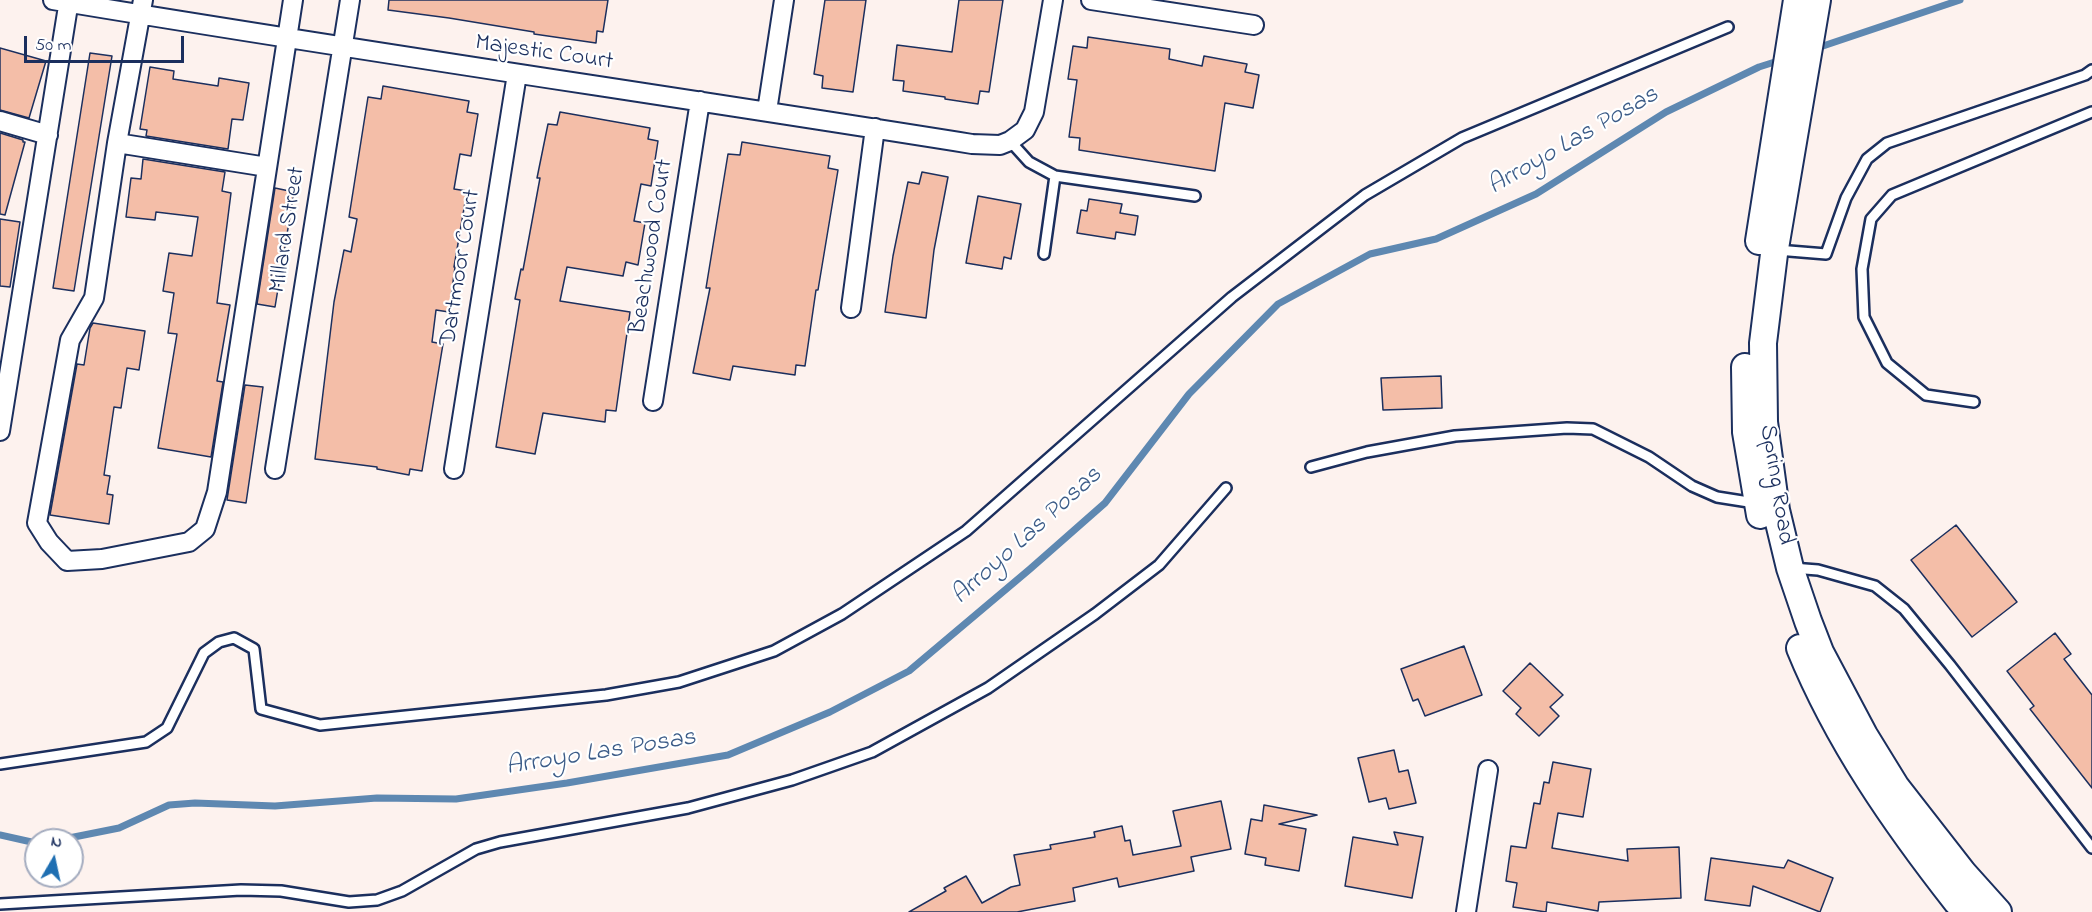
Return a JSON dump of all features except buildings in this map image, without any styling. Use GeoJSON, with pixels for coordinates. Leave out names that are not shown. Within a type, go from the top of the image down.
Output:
{"type":"FeatureCollection","features":[{"type":"Feature","properties":{"kind":"main road","name":"Spring Road"},"geometry":{"type":"LineString","coordinates":[[1806,7],[1781,159],[1749,308],[1746,348],[1746,432],[1758,504],[1769,555],[1789,621],[1833,718],[1902,830],[1957,902],[1968,912]]}},
{"type":"Feature","properties":{"kind":"main road","name":"Spring Road"},"geometry":{"type":"LineString","coordinates":[[1781,159],[1775,249],[1763,343],[1764,422],[1776,510],[1790,568],[1820,652],[1870,744],[1896,787],[1963,873],[1998,912]]}},
{"type":"Feature","properties":{"kind":"street"},"geometry":{"type":"LineString","coordinates":[[142,8],[117,143],[94,298],[70,340],[37,523],[67,561],[102,559],[189,542],[205,529],[217,492],[292,0]]}},
{"type":"Feature","properties":{"kind":"street","name":"Millard Street"},"geometry":{"type":"LineString","coordinates":[[275,469],[350,0]]}},
{"type":"Feature","properties":{"kind":"street"},"geometry":{"type":"LineString","coordinates":[[767,111],[784,0]]}},
{"type":"Feature","properties":{"kind":"street","name":"Majestic Court"},"geometry":{"type":"LineString","coordinates":[[63,1],[142,8],[287,39],[700,100],[972,144],[1000,145],[1025,130],[1034,112],[1053,0]]}},
{"type":"Feature","properties":{"kind":"street"},"geometry":{"type":"LineString","coordinates":[[1091,0],[1254,25]]}},
{"type":"Feature","properties":{"kind":"street"},"geometry":{"type":"LineString","coordinates":[[0,431],[48,135],[63,1]]}},
{"type":"Feature","properties":{"kind":"street","name":"Dartmoor Court"},"geometry":{"type":"LineString","coordinates":[[454,469],[517,74]]}},
{"type":"Feature","properties":{"kind":"street","name":"Beachwood Court"},"geometry":{"type":"LineString","coordinates":[[653,401],[700,100]]}},
{"type":"Feature","properties":{"kind":"street"},"geometry":{"type":"LineString","coordinates":[[0,121],[48,135]]}},
{"type":"Feature","properties":{"kind":"street"},"geometry":{"type":"LineString","coordinates":[[851,308],[875,128]]}},
{"type":"Feature","properties":{"kind":"street"},"geometry":{"type":"LineString","coordinates":[[117,143],[267,167]]}},
{"type":"Feature","properties":{"kind":"street"},"geometry":{"type":"LineString","coordinates":[[1466,912],[1488,770]]}},
{"type":"Feature","properties":{"kind":"lane"},"geometry":{"type":"LineString","coordinates":[[0,764],[146,742],[167,728],[204,653],[219,642],[234,638],[254,649],[261,710],[320,724],[606,695],[679,682],[774,651],[842,614],[966,531],[1232,297],[1365,195],[1462,138],[1728,27]]}},
{"type":"Feature","properties":{"kind":"lane"},"geometry":{"type":"LineString","coordinates":[[1775,249],[1826,254],[1846,198],[1867,159],[1887,143],[2085,75],[2092,70]]}},
{"type":"Feature","properties":{"kind":"lane"},"geometry":{"type":"LineString","coordinates":[[1974,402],[1926,395],[1887,363],[1864,317],[1862,269],[1872,219],[1892,195],[2092,112]]}},
{"type":"Feature","properties":{"kind":"lane"},"geometry":{"type":"LineString","coordinates":[[1010,141],[1029,162],[1055,176],[1195,196]]}},
{"type":"Feature","properties":{"kind":"lane"},"geometry":{"type":"LineString","coordinates":[[1044,254],[1055,176]]}},
{"type":"Feature","properties":{"kind":"lane"},"geometry":{"type":"LineString","coordinates":[[1311,467],[1367,452],[1455,436],[1567,428],[1593,429],[1649,457],[1692,486],[1717,496],[1758,504]]}},
{"type":"Feature","properties":{"kind":"lane"},"geometry":{"type":"LineString","coordinates":[[0,904],[241,890],[281,891],[349,902],[377,900],[402,891],[476,849],[500,842],[688,808],[792,780],[872,753],[988,688],[1095,614],[1159,565],[1226,488]]}},
{"type":"Feature","properties":{"kind":"lane"},"geometry":{"type":"LineString","coordinates":[[1790,568],[1818,570],[1875,586],[1904,609],[1950,664],[2092,848]]}},
{"type":"Feature","properties":{"kind":"waterway","name":"Arroyo Las Posas"},"geometry":{"type":"LineString","coordinates":[[1814,49],[1960,0]]}},
{"type":"Feature","properties":{"kind":"waterway","name":"Arroyo Las Posas"},"geometry":{"type":"LineString","coordinates":[[84,835],[119,828],[169,805],[195,803],[275,806],[377,798],[456,799],[567,783],[728,755],[830,712],[909,671],[1105,503],[1189,394],[1278,304],[1370,254],[1436,239],[1536,194],[1666,112],[1759,67],[1781,60]]}},
{"type":"Feature","properties":{"kind":"waterway","name":"Arroyo Las Posas"},"geometry":{"type":"LineString","coordinates":[[0,835],[24,840]]}}]}
